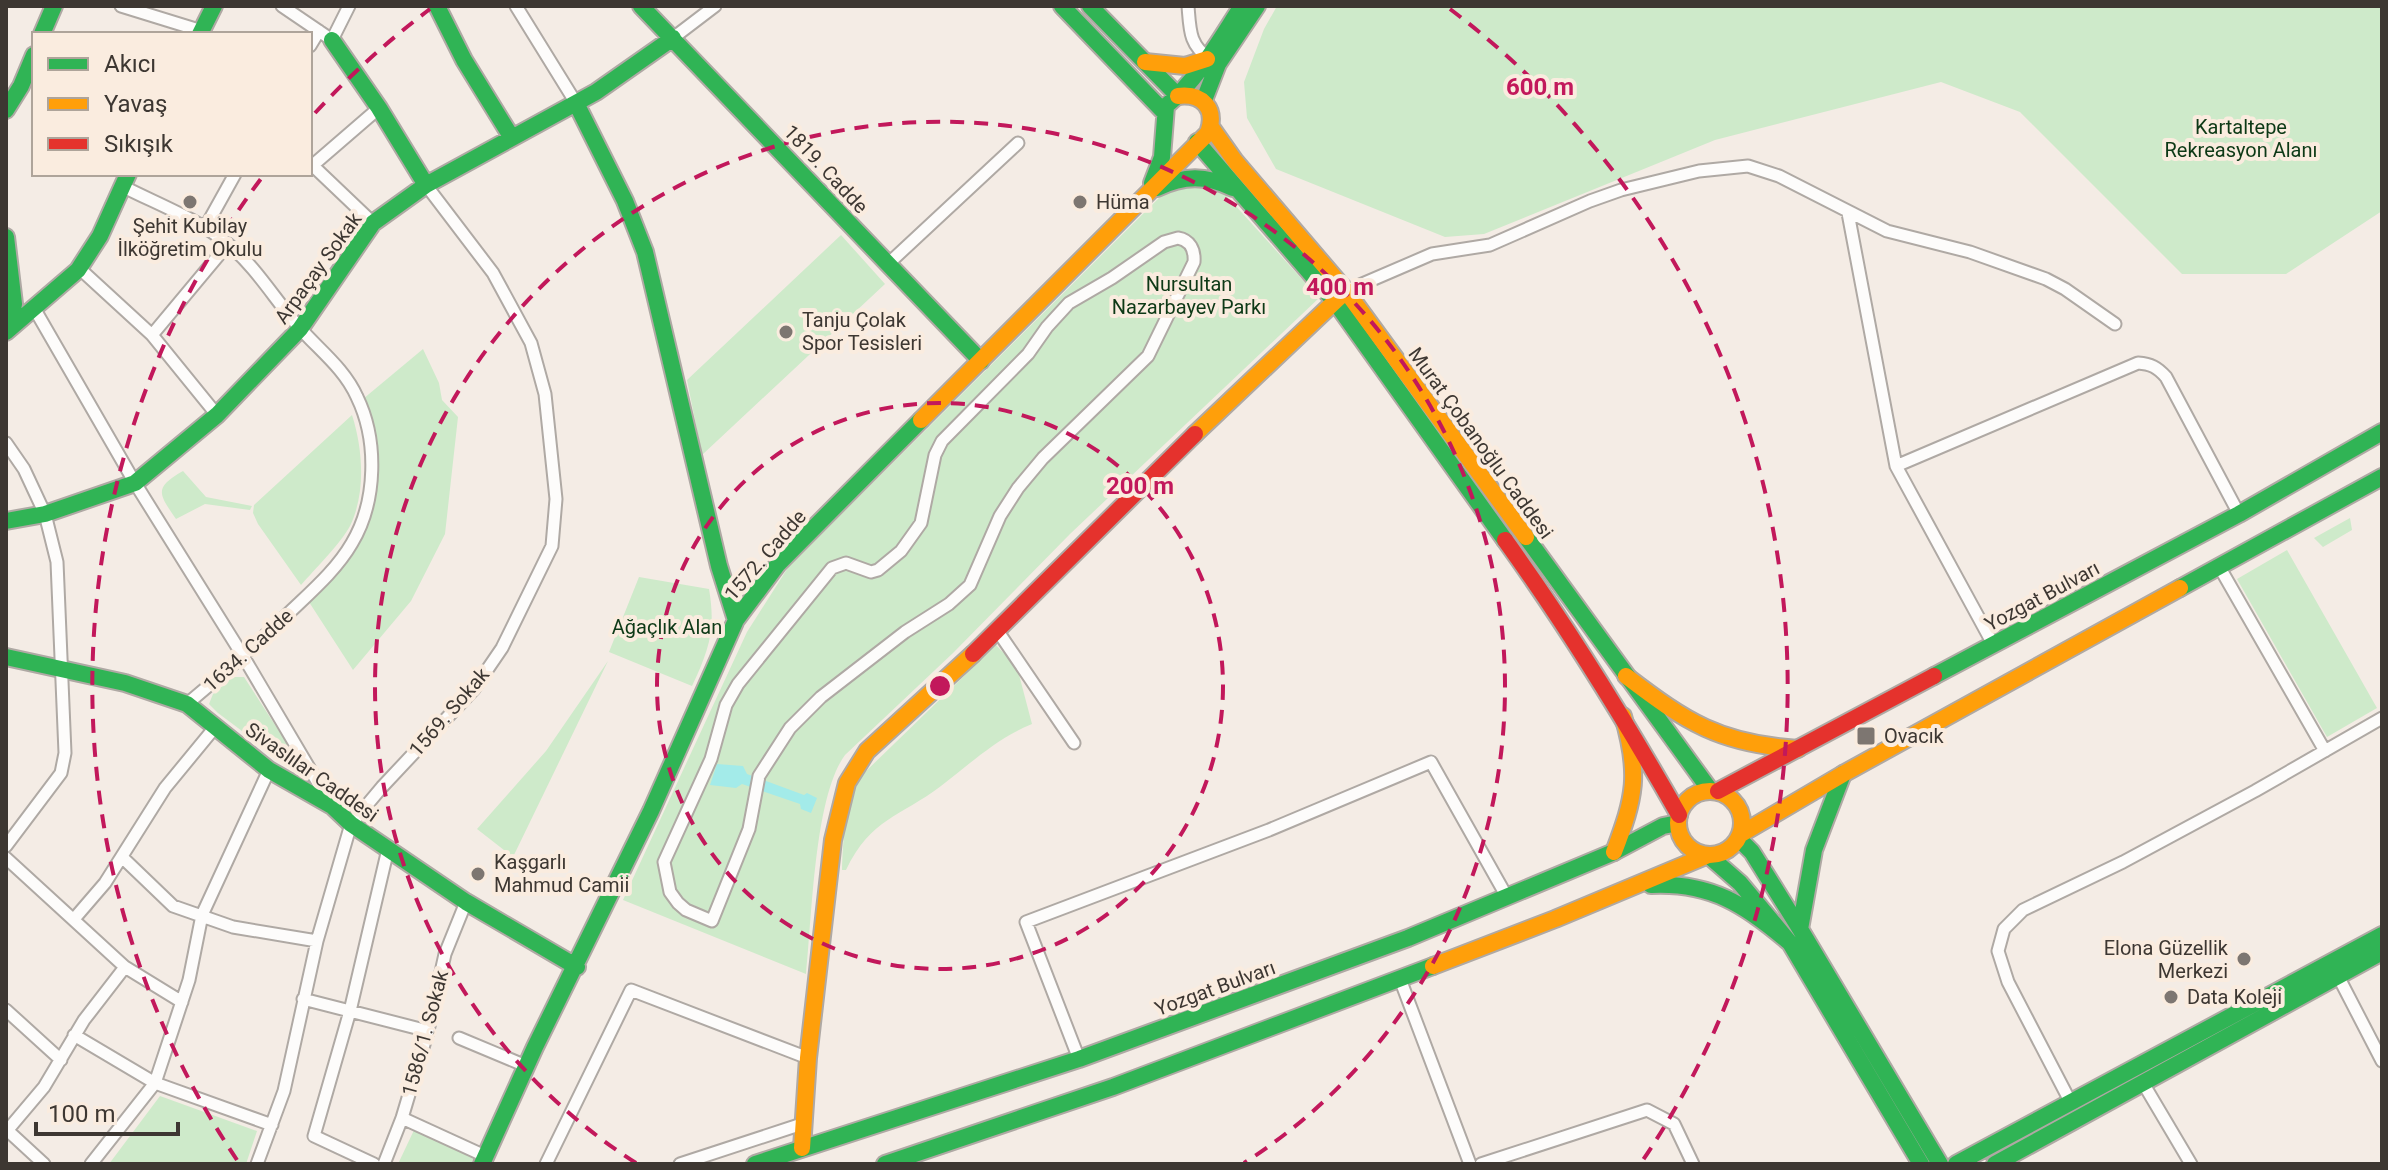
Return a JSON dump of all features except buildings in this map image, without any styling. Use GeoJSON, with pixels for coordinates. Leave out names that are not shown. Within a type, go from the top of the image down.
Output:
{"type":"FeatureCollection","features":[{"type":"Feature","properties":{"kind":"main road"},"geometry":{"type":"LineString","coordinates":[[43,32],[54,6]]}},
{"type":"Feature","properties":{"kind":"main road"},"geometry":{"type":"LineString","coordinates":[[201,32],[214,6]]}},
{"type":"Feature","properties":{"kind":"main road"},"geometry":{"type":"LineString","coordinates":[[437,6],[464,60],[512,138]]}},
{"type":"Feature","properties":{"kind":"main road","name":"1819. Cadde"},"geometry":{"type":"LineString","coordinates":[[641,6],[981,361]]}},
{"type":"Feature","properties":{"kind":"main road"},"geometry":{"type":"LineString","coordinates":[[1062,6],[1163,116],[1165,128],[1175,140],[1190,144],[1197,142],[1211,127],[1212,113],[1204,100],[1191,94],[1178,96]]}},
{"type":"Feature","properties":{"kind":"main road"},"geometry":{"type":"LineString","coordinates":[[1090,6],[1178,96]]}},
{"type":"Feature","properties":{"kind":"main road"},"geometry":{"type":"LineString","coordinates":[[1204,100],[1213,61],[1242,6]]}},
{"type":"Feature","properties":{"kind":"main road"},"geometry":{"type":"LineString","coordinates":[[1148,193],[1162,157],[1163,116],[1170,101],[1213,61],[1257,6]]}},
{"type":"Feature","properties":{"kind":"main road"},"geometry":{"type":"LineString","coordinates":[[326,36],[379,108],[426,185]]}},
{"type":"Feature","properties":{"kind":"main road","name":"Arpaçay Sokak"},"geometry":{"type":"LineString","coordinates":[[6,521],[45,514],[135,483],[217,415],[300,329],[373,223],[426,185],[576,103],[673,38]]}},
{"type":"Feature","properties":{"kind":"main road"},"geometry":{"type":"LineString","coordinates":[[6,110],[32,60]]}},
{"type":"Feature","properties":{"kind":"main road"},"geometry":{"type":"LineString","coordinates":[[1145,62],[1185,66],[1213,61]]}},
{"type":"Feature","properties":{"kind":"main road"},"geometry":{"type":"LineString","coordinates":[[576,103],[625,201],[645,252],[719,566],[736,620]]}},
{"type":"Feature","properties":{"kind":"main road","name":"Murat Çobanoğlu Caddesi"},"geometry":{"type":"LineString","coordinates":[[1211,127],[1714,790]]}},
{"type":"Feature","properties":{"kind":"main road","name":"Murat Çobanoğlu Caddesi"},"geometry":{"type":"LineString","coordinates":[[1197,142],[1239,191],[1340,296],[1551,604],[1623,716],[1678,819]]}},
{"type":"Feature","properties":{"kind":"main road","name":"1572. Cadde"},"geometry":{"type":"LineString","coordinates":[[484,1160],[526,1066],[577,967],[681,748],[736,620],[778,564],[1197,142]]}},
{"type":"Feature","properties":{"kind":"main road"},"geometry":{"type":"LineString","coordinates":[[1148,193],[1190,176],[1208,176],[1239,191]]}},
{"type":"Feature","properties":{"kind":"main road"},"geometry":{"type":"LineString","coordinates":[[8,330],[59,290],[79,268],[92,251],[125,180]]}},
{"type":"Feature","properties":{"kind":"main road"},"geometry":{"type":"LineString","coordinates":[[6,237],[14,304],[8,330]]}},
{"type":"Feature","properties":{"kind":"main road"},"geometry":{"type":"LineString","coordinates":[[802,1148],[808,1058],[833,840],[847,783],[867,751],[997,630],[1113,513],[1340,296]]}},
{"type":"Feature","properties":{"kind":"main road","name":"Yozgat Bulvarı"},"geometry":{"type":"LineString","coordinates":[[1714,790],[1799,749],[2239,514],[2382,432]]}},
{"type":"Feature","properties":{"kind":"main road"},"geometry":{"type":"LineString","coordinates":[[885,1164],[1113,1087],[1637,887],[1708,855],[1727,851],[1740,836],[1843,774],[2382,477]]}},
{"type":"Feature","properties":{"kind":"main road","name":"Sivaslılar Caddesi"},"geometry":{"type":"LineString","coordinates":[[8,660],[125,683],[187,704],[269,770],[332,806],[351,824],[466,902],[577,967]]}},
{"type":"Feature","properties":{"kind":"main road"},"geometry":{"type":"LineString","coordinates":[[1626,676],[1693,725],[1734,742],[1765,748],[1799,749]]}},
{"type":"Feature","properties":{"kind":"main road"},"geometry":{"type":"LineString","coordinates":[[1614,852],[1632,802],[1637,775],[1634,751],[1623,716]]}},
{"type":"Feature","properties":{"kind":"main road"},"geometry":{"type":"LineString","coordinates":[[1795,936],[1812,850],[1843,774]]}},
{"type":"Feature","properties":{"kind":"main road"},"geometry":{"type":"LineString","coordinates":[[1921,1164],[1795,936],[1752,852],[1740,836],[1743,818],[1739,806],[1731,798],[1714,790],[1689,798],[1678,819],[1680,834],[1686,844],[1694,851],[1708,855],[1795,936],[1940,1164]]}},
{"type":"Feature","properties":{"kind":"main road","name":"Yozgat Bulvarı"},"geometry":{"type":"LineString","coordinates":[[755,1164],[1079,1059],[1408,938],[1614,852],[1678,819]]}},
{"type":"Feature","properties":{"kind":"main road"},"geometry":{"type":"LineString","coordinates":[[1637,887],[1663,883],[1690,885],[1716,892],[1737,900],[1795,936]]}},
{"type":"Feature","properties":{"kind":"main road"},"geometry":{"type":"LineString","coordinates":[[1956,1164],[2382,935]]}},
{"type":"Feature","properties":{"kind":"main road"},"geometry":{"type":"LineString","coordinates":[[1995,1164],[2382,952]]}},
{"type":"Feature","properties":{"kind":"street"},"geometry":{"type":"LineString","coordinates":[[121,6],[201,32]]}},
{"type":"Feature","properties":{"kind":"street"},"geometry":{"type":"LineString","coordinates":[[282,6],[326,36]]}},
{"type":"Feature","properties":{"kind":"street"},"geometry":{"type":"LineString","coordinates":[[312,45],[326,36],[349,6]]}},
{"type":"Feature","properties":{"kind":"street"},"geometry":{"type":"LineString","coordinates":[[516,6],[576,103]]}},
{"type":"Feature","properties":{"kind":"street"},"geometry":{"type":"LineString","coordinates":[[673,38],[715,6]]}},
{"type":"Feature","properties":{"kind":"street"},"geometry":{"type":"LineString","coordinates":[[1188,6],[1197,51],[1213,61]]}},
{"type":"Feature","properties":{"kind":"street"},"geometry":{"type":"LineString","coordinates":[[312,163],[379,108]]}},
{"type":"Feature","properties":{"kind":"street"},"geometry":{"type":"LineString","coordinates":[[888,264],[1018,143]]}},
{"type":"Feature","properties":{"kind":"street"},"geometry":{"type":"LineString","coordinates":[[312,165],[373,223]]}},
{"type":"Feature","properties":{"kind":"street"},"geometry":{"type":"LineString","coordinates":[[1340,296],[1432,254],[1490,245],[1606,195],[1699,171],[1736,166],[1762,169],[1887,231],[1970,252],[2046,279],[2115,324]]}},
{"type":"Feature","properties":{"kind":"street"},"geometry":{"type":"LineString","coordinates":[[205,228],[234,176]]}},
{"type":"Feature","properties":{"kind":"street","name":"1634. Cadde"},"geometry":{"type":"LineString","coordinates":[[125,180],[205,228],[228,244],[253,269],[300,329],[325,352],[356,394],[369,426],[372,471],[363,521],[352,544],[307,595],[187,704]]}},
{"type":"Feature","properties":{"kind":"street","name":"1569. Sokak"},"geometry":{"type":"LineString","coordinates":[[351,824],[474,689],[502,648],[552,546],[556,499],[545,394],[531,343],[493,273],[426,185]]}},
{"type":"Feature","properties":{"kind":"street"},"geometry":{"type":"LineString","coordinates":[[1848,213],[1896,466],[1993,644]]}},
{"type":"Feature","properties":{"kind":"street"},"geometry":{"type":"LineString","coordinates":[[1178,238],[1189,242],[1195,254],[1194,262],[1148,356],[1051,450],[1018,488],[1000,516],[970,585],[807,709],[773,752],[759,776],[755,791],[749,829],[712,921],[701,918],[686,910],[670,892],[664,862],[711,759],[726,705],[738,684],[832,568],[846,563],[871,572],[889,561],[909,542],[921,523],[938,446],[1028,354],[1057,313],[1164,242],[1178,238]]}},
{"type":"Feature","properties":{"kind":"street"},"geometry":{"type":"LineString","coordinates":[[152,335],[228,244]]}},
{"type":"Feature","properties":{"kind":"street"},"geometry":{"type":"LineString","coordinates":[[79,268],[152,335],[217,415]]}},
{"type":"Feature","properties":{"kind":"street"},"geometry":{"type":"LineString","coordinates":[[34,308],[135,483],[332,806]]}},
{"type":"Feature","properties":{"kind":"street"},"geometry":{"type":"LineString","coordinates":[[1896,466],[2138,363],[2149,364],[2159,368],[2166,377],[2239,514]]}},
{"type":"Feature","properties":{"kind":"street"},"geometry":{"type":"LineString","coordinates":[[6,443],[24,469],[45,514],[57,562],[65,753],[61,773],[6,846]]}},
{"type":"Feature","properties":{"kind":"street"},"geometry":{"type":"LineString","coordinates":[[2220,568],[2325,751]]}},
{"type":"Feature","properties":{"kind":"street"},"geometry":{"type":"LineString","coordinates":[[997,630],[1074,743]]}},
{"type":"Feature","properties":{"kind":"street"},"geometry":{"type":"LineString","coordinates":[[2071,1103],[2008,982],[1998,951],[2004,929],[2023,910],[2123,862],[2382,718]]}},
{"type":"Feature","properties":{"kind":"street"},"geometry":{"type":"LineString","coordinates":[[74,919],[123,858],[165,788],[216,726]]}},
{"type":"Feature","properties":{"kind":"street"},"geometry":{"type":"LineString","coordinates":[[1079,1059],[1026,922],[1269,830],[1431,762],[1507,897]]}},
{"type":"Feature","properties":{"kind":"street"},"geometry":{"type":"LineString","coordinates":[[91,1164],[155,1083],[182,1002],[202,915],[269,770]]}},
{"type":"Feature","properties":{"kind":"street"},"geometry":{"type":"LineString","coordinates":[[257,1164],[284,1091],[317,941],[351,824]]}},
{"type":"Feature","properties":{"kind":"street"},"geometry":{"type":"LineString","coordinates":[[374,1164],[314,1136],[350,1011],[388,849]]}},
{"type":"Feature","properties":{"kind":"street"},"geometry":{"type":"LineString","coordinates":[[6,858],[125,967],[182,1002]]}},
{"type":"Feature","properties":{"kind":"street"},"geometry":{"type":"LineString","coordinates":[[123,858],[173,906],[233,927],[317,941]]}},
{"type":"Feature","properties":{"kind":"street","name":"1586/1. Sokak"},"geometry":{"type":"LineString","coordinates":[[384,1164],[402,1118],[428,1031],[445,954],[466,902]]}},
{"type":"Feature","properties":{"kind":"street"},"geometry":{"type":"LineString","coordinates":[[44,1164],[6,1130],[44,1087],[74,1035],[125,967]]}},
{"type":"Feature","properties":{"kind":"street"},"geometry":{"type":"LineString","coordinates":[[2338,976],[2382,1061]]}},
{"type":"Feature","properties":{"kind":"street"},"geometry":{"type":"LineString","coordinates":[[1400,979],[1470,1164]]}},
{"type":"Feature","properties":{"kind":"street"},"geometry":{"type":"LineString","coordinates":[[546,1164],[631,990],[808,1058]]}},
{"type":"Feature","properties":{"kind":"street"},"geometry":{"type":"LineString","coordinates":[[303,999],[428,1031]]}},
{"type":"Feature","properties":{"kind":"street"},"geometry":{"type":"LineString","coordinates":[[6,1010],[61,1060]]}},
{"type":"Feature","properties":{"kind":"street"},"geometry":{"type":"LineString","coordinates":[[74,1035],[155,1083],[272,1125]]}},
{"type":"Feature","properties":{"kind":"street"},"geometry":{"type":"LineString","coordinates":[[459,1038],[526,1066]]}},
{"type":"Feature","properties":{"kind":"street"},"geometry":{"type":"LineString","coordinates":[[2143,1083],[2191,1164]]}},
{"type":"Feature","properties":{"kind":"street"},"geometry":{"type":"LineString","coordinates":[[1481,1164],[1647,1110],[1674,1124],[1693,1164]]}},
{"type":"Feature","properties":{"kind":"street"},"geometry":{"type":"LineString","coordinates":[[402,1118],[484,1160]]}},
{"type":"Feature","properties":{"kind":"street"},"geometry":{"type":"LineString","coordinates":[[680,1164],[802,1124]]}},
{"type":"Feature","properties":{"kind":"green space","name":"Kartaltepe Rekreasyon Alanı"},"geometry":{"type":"Polygon","coordinates":[[[1277,6],[2382,6],[2382,211],[2286,274],[2182,274],[2020,112],[1941,82],[1715,140],[1484,234],[1445,237],[1276,169],[1247,118],[1244,82],[1264,29],[1277,6]]]}},
{"type":"Feature","properties":{"kind":"green space","name":"Nursultan Nazarbayev Parkı"},"geometry":{"type":"Polygon","coordinates":[[[1179,184],[1211,184],[1224,193],[1319,298],[1070,534],[953,653],[845,755],[835,774],[821,828],[806,974],[623,900],[747,632],[789,566],[1162,195],[1179,184]]]}},
{"type":"Feature","properties":{"kind":"green space","name":"Tanju Çolak Spor Tesisleri"},"geometry":{"type":"Polygon","coordinates":[[[841,235],[885,284],[702,455],[687,380],[841,235]]]}},
{"type":"Feature","properties":{"kind":"green space"},"geometry":{"type":"Polygon","coordinates":[[[423,349],[439,383],[442,400],[458,417],[445,534],[411,601],[353,670],[309,602],[346,557],[370,509],[376,484],[377,457],[373,429],[363,399],[423,349]]]}},
{"type":"Feature","properties":{"kind":"green space"},"geometry":{"type":"Polygon","coordinates":[[[352,415],[359,442],[359,500],[350,526],[301,585],[258,524],[253,513],[254,505],[352,415]]]}},
{"type":"Feature","properties":{"kind":"green space"},"geometry":{"type":"Polygon","coordinates":[[[183,471],[206,497],[252,506],[250,510],[205,504],[176,519],[162,492],[167,482],[183,471]]]}},
{"type":"Feature","properties":{"kind":"green space"},"geometry":{"type":"Polygon","coordinates":[[[2350,518],[2352,530],[2323,547],[2314,538],[2350,518]]]}},
{"type":"Feature","properties":{"kind":"green space"},"geometry":{"type":"Polygon","coordinates":[[[2287,550],[2377,708],[2327,737],[2237,579],[2287,550]]]}},
{"type":"Feature","properties":{"kind":"green space","name":"Ağaçlık Alan"},"geometry":{"type":"Polygon","coordinates":[[[639,577],[709,589],[712,616],[710,639],[692,686],[609,652],[639,577]]]}},
{"type":"Feature","properties":{"kind":"green space"},"geometry":{"type":"Polygon","coordinates":[[[996,645],[1017,667],[1032,724],[996,744],[941,786],[876,829],[846,870],[842,870],[848,809],[862,775],[996,645]]]}},
{"type":"Feature","properties":{"kind":"green space","name":"Ağaçlık Alan"},"geometry":{"type":"Polygon","coordinates":[[[608,661],[513,857],[477,829],[546,751],[608,661]]]}},
{"type":"Feature","properties":{"kind":"green space"},"geometry":{"type":"Polygon","coordinates":[[[233,677],[244,677],[301,765],[295,771],[209,704],[213,694],[233,677]]]}},
{"type":"Feature","properties":{"kind":"green space"},"geometry":{"type":"Polygon","coordinates":[[[160,1096],[257,1131],[246,1164],[109,1164],[160,1096]]]}},
{"type":"Feature","properties":{"kind":"green space"},"geometry":{"type":"Polygon","coordinates":[[[415,1128],[474,1157],[471,1164],[398,1164],[415,1128]]]}},
{"type":"Feature","properties":{"kind":"water"},"geometry":{"type":"Polygon","coordinates":[[[717,764],[743,766],[747,774],[817,798],[811,813],[801,809],[800,804],[742,784],[736,788],[710,785],[717,764]]]}},
{"type":"Feature","properties":{"kind":"traffic: fast"},"geometry":{"type":"LineString","coordinates":[[43,32],[54,6]]}},
{"type":"Feature","properties":{"kind":"traffic: fast"},"geometry":{"type":"LineString","coordinates":[[201,32],[214,6]]}},
{"type":"Feature","properties":{"kind":"traffic: fast"},"geometry":{"type":"LineString","coordinates":[[437,6],[464,60],[512,138]]}},
{"type":"Feature","properties":{"kind":"traffic: fast"},"geometry":{"type":"LineString","coordinates":[[641,6],[981,361]]}},
{"type":"Feature","properties":{"kind":"traffic: fast"},"geometry":{"type":"LineString","coordinates":[[1062,6],[1164,112]]}},
{"type":"Feature","properties":{"kind":"traffic: fast"},"geometry":{"type":"LineString","coordinates":[[1090,6],[1178,96]]}},
{"type":"Feature","properties":{"kind":"traffic: fast"},"geometry":{"type":"LineString","coordinates":[[1152,183],[1162,157],[1166,106],[1198,72],[1242,6]]}},
{"type":"Feature","properties":{"kind":"traffic: fast"},"geometry":{"type":"LineString","coordinates":[[1204,100],[1218,64],[1257,6]]}},
{"type":"Feature","properties":{"kind":"traffic: fast"},"geometry":{"type":"LineString","coordinates":[[6,521],[45,514],[135,483],[217,415],[300,329],[373,223],[426,185],[596,92],[673,38]]}},
{"type":"Feature","properties":{"kind":"traffic: fast"},"geometry":{"type":"LineString","coordinates":[[332,40],[379,108],[426,185]]}},
{"type":"Feature","properties":{"kind":"traffic: fast"},"geometry":{"type":"LineString","coordinates":[[6,110],[32,60]]}},
{"type":"Feature","properties":{"kind":"traffic: fast"},"geometry":{"type":"LineString","coordinates":[[576,103],[625,201],[645,252],[719,566],[736,620]]}},
{"type":"Feature","properties":{"kind":"traffic: fast"},"geometry":{"type":"LineString","coordinates":[[1197,142],[1336,303],[1505,540]]}},
{"type":"Feature","properties":{"kind":"traffic: fast"},"geometry":{"type":"LineString","coordinates":[[6,332],[78,270],[100,236],[127,176]]}},
{"type":"Feature","properties":{"kind":"traffic: fast"},"geometry":{"type":"LineString","coordinates":[[1157,188],[1195,178],[1233,188]]}},
{"type":"Feature","properties":{"kind":"traffic: fast"},"geometry":{"type":"LineString","coordinates":[[6,237],[14,304],[9,329]]}},
{"type":"Feature","properties":{"kind":"traffic: fast"},"geometry":{"type":"LineString","coordinates":[[482,1164],[535,1047],[651,811],[736,620],[778,564],[921,420]]}},
{"type":"Feature","properties":{"kind":"traffic: fast"},"geometry":{"type":"LineString","coordinates":[[1934,676],[2239,514],[2382,432]]}},
{"type":"Feature","properties":{"kind":"traffic: fast"},"geometry":{"type":"LineString","coordinates":[[2180,588],[2382,477]]}},
{"type":"Feature","properties":{"kind":"traffic: fast"},"geometry":{"type":"LineString","coordinates":[[1526,537],[1710,790]]}},
{"type":"Feature","properties":{"kind":"traffic: fast"},"geometry":{"type":"LineString","coordinates":[[6,657],[125,683],[187,704],[269,770],[332,806],[351,824],[466,902],[577,967]]}},
{"type":"Feature","properties":{"kind":"traffic: fast"},"geometry":{"type":"LineString","coordinates":[[1800,929],[1814,850],[1843,774]]}},
{"type":"Feature","properties":{"kind":"traffic: fast"},"geometry":{"type":"LineString","coordinates":[[755,1164],[1079,1059],[1408,938],[1614,852],[1663,826],[1678,823]]}},
{"type":"Feature","properties":{"kind":"traffic: fast"},"geometry":{"type":"LineString","coordinates":[[1739,839],[1752,852],[1800,929],[1940,1164]]}},
{"type":"Feature","properties":{"kind":"traffic: fast"},"geometry":{"type":"LineString","coordinates":[[1708,855],[1740,883],[1790,943],[1921,1164]]}},
{"type":"Feature","properties":{"kind":"traffic: fast"},"geometry":{"type":"LineString","coordinates":[[1651,885],[1692,887],[1710,892],[1743,907],[1790,943]]}},
{"type":"Feature","properties":{"kind":"traffic: fast"},"geometry":{"type":"LineString","coordinates":[[1956,1164],[2382,935]]}},
{"type":"Feature","properties":{"kind":"traffic: fast"},"geometry":{"type":"LineString","coordinates":[[1995,1164],[2382,952]]}},
{"type":"Feature","properties":{"kind":"traffic: fast"},"geometry":{"type":"LineString","coordinates":[[885,1164],[1113,1087],[1433,966]]}},
{"type":"Feature","properties":{"kind":"traffic: slow"},"geometry":{"type":"LineString","coordinates":[[1145,62],[1185,66],[1207,59]]}},
{"type":"Feature","properties":{"kind":"traffic: slow"},"geometry":{"type":"LineString","coordinates":[[921,420],[1208,133],[1211,117],[1206,104],[1194,97],[1178,96]]}},
{"type":"Feature","properties":{"kind":"traffic: slow"},"geometry":{"type":"LineString","coordinates":[[1211,127],[1235,161],[1346,291],[1526,537]]}},
{"type":"Feature","properties":{"kind":"traffic: slow"},"geometry":{"type":"LineString","coordinates":[[1195,434],[1346,291]]}},
{"type":"Feature","properties":{"kind":"traffic: slow"},"geometry":{"type":"LineString","coordinates":[[1741,834],[1843,774],[2180,588]]}},
{"type":"Feature","properties":{"kind":"traffic: slow"},"geometry":{"type":"LineString","coordinates":[[802,1148],[808,1058],[833,840],[847,783],[867,751],[973,654]]}},
{"type":"Feature","properties":{"kind":"traffic: slow"},"geometry":{"type":"LineString","coordinates":[[1626,676],[1667,706],[1705,728],[1747,742],[1798,749]]}},
{"type":"Feature","properties":{"kind":"traffic: slow"},"geometry":{"type":"LineString","coordinates":[[1614,852],[1627,816],[1633,785],[1632,754],[1623,716]]}},
{"type":"Feature","properties":{"kind":"traffic: slow"},"geometry":{"type":"LineString","coordinates":[[1704,791],[1716,791],[1733,800],[1740,811],[1742,823],[1740,835],[1733,846],[1716,855],[1704,855],[1692,850],[1683,841],[1678,829],[1678,817],[1683,805],[1692,796],[1704,791]]}},
{"type":"Feature","properties":{"kind":"traffic: slow"},"geometry":{"type":"LineString","coordinates":[[1433,966],[1708,855]]}},
{"type":"Feature","properties":{"kind":"traffic: jam"},"geometry":{"type":"LineString","coordinates":[[973,654],[1195,434]]}},
{"type":"Feature","properties":{"kind":"traffic: jam"},"geometry":{"type":"LineString","coordinates":[[1505,540],[1596,675],[1679,815]]}},
{"type":"Feature","properties":{"kind":"traffic: jam"},"geometry":{"type":"LineString","coordinates":[[1718,791],[1934,676]]}},
{"type":"Feature","properties":{"kind":"place","name":"Şehit Kubilay İlköğretim Okulu"},"geometry":{"type":"Point","coordinates":[190,202]}},
{"type":"Feature","properties":{"kind":"place","name":"Hüma"},"geometry":{"type":"Point","coordinates":[1080,202]}},
{"type":"Feature","properties":{"kind":"place","name":"Tanju Çolak Spor Tesisleri"},"geometry":{"type":"Point","coordinates":[786,332]}},
{"type":"Feature","properties":{"kind":"place","name":"Ovacık"},"geometry":{"type":"Point","coordinates":[1866,736]}},
{"type":"Feature","properties":{"kind":"place","name":"Kaşgarlı Mahmud Camii"},"geometry":{"type":"Point","coordinates":[478,874]}},
{"type":"Feature","properties":{"kind":"place","name":"Elona Güzellik Merkezi"},"geometry":{"type":"Point","coordinates":[2244,959]}},
{"type":"Feature","properties":{"kind":"place","name":"Data Koleji"},"geometry":{"type":"Point","coordinates":[2171,997]}}]}
